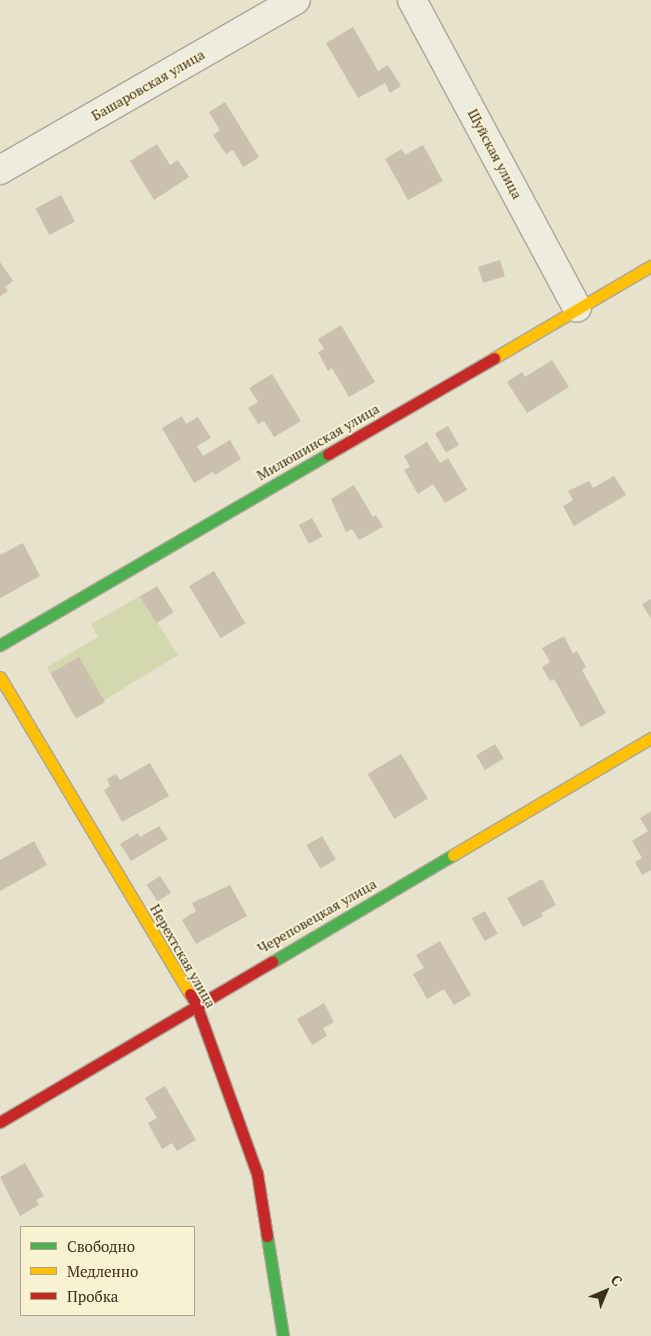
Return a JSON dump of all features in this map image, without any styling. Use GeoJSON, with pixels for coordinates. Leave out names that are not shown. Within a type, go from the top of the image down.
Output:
{"type":"FeatureCollection","features":[{"type":"Feature","properties":{"kind":"street","name":"Башаровская улица"},"geometry":{"type":"LineString","coordinates":[[0,170],[296,0]]}},
{"type":"Feature","properties":{"kind":"street","name":"Шуйская улица"},"geometry":{"type":"LineString","coordinates":[[412,0],[578,308]]}},
{"type":"Feature","properties":{"kind":"street","name":"Милюшинская улица"},"geometry":{"type":"LineString","coordinates":[[0,645],[651,266]]}},
{"type":"Feature","properties":{"kind":"street","name":"Нерехтская улица"},"geometry":{"type":"LineString","coordinates":[[0,677],[196,1004],[257,1173],[283,1336]]}},
{"type":"Feature","properties":{"kind":"street","name":"Череповецкая улица"},"geometry":{"type":"LineString","coordinates":[[0,1122],[196,1004],[651,738]]}},
{"type":"Feature","properties":{"kind":"green space"},"geometry":{"type":"Polygon","coordinates":[[[140,596],[178,655],[75,718],[47,667],[98,637],[91,624],[140,596]]]}},
{"type":"Feature","properties":{"kind":"building"},"geometry":{"type":"Polygon","coordinates":[[[353,27],[378,71],[388,65],[401,86],[390,93],[385,83],[358,98],[326,43],[353,27]]]}},
{"type":"Feature","properties":{"kind":"building"},"geometry":{"type":"Polygon","coordinates":[[[225,102],[259,157],[243,167],[233,150],[226,154],[213,135],[220,130],[209,112],[225,102]]]}},
{"type":"Feature","properties":{"kind":"building"},"geometry":{"type":"Polygon","coordinates":[[[157,144],[170,165],[178,160],[189,177],[154,200],[130,161],[157,144]]]}},
{"type":"Feature","properties":{"kind":"building"},"geometry":{"type":"Polygon","coordinates":[[[423,145],[443,181],[408,200],[385,159],[402,149],[405,155],[423,145]]]}},
{"type":"Feature","properties":{"kind":"building"},"geometry":{"type":"Polygon","coordinates":[[[61,195],[75,221],[49,235],[35,209],[61,195]]]}},
{"type":"Feature","properties":{"kind":"building"},"geometry":{"type":"Polygon","coordinates":[[[500,260],[505,276],[483,283],[478,267],[500,260]]]}},
{"type":"Feature","properties":{"kind":"building"},"geometry":{"type":"Polygon","coordinates":[[[0,262],[13,281],[5,287],[8,291],[0,296],[0,262]]]}},
{"type":"Feature","properties":{"kind":"building"},"geometry":{"type":"Polygon","coordinates":[[[341,325],[375,382],[349,397],[332,368],[328,371],[318,352],[324,349],[318,339],[341,325]]]}},
{"type":"Feature","properties":{"kind":"building"},"geometry":{"type":"Polygon","coordinates":[[[552,360],[569,387],[527,413],[507,382],[522,372],[525,377],[552,360]]]}},
{"type":"Feature","properties":{"kind":"building"},"geometry":{"type":"Polygon","coordinates":[[[272,374],[301,421],[274,437],[264,421],[258,424],[248,408],[258,402],[249,388],[272,374]]]}},
{"type":"Feature","properties":{"kind":"building"},"geometry":{"type":"Polygon","coordinates":[[[182,416],[186,424],[198,417],[211,438],[197,446],[203,456],[230,440],[241,459],[215,475],[213,472],[194,483],[162,428],[182,416]]]}},
{"type":"Feature","properties":{"kind":"building"},"geometry":{"type":"Polygon","coordinates":[[[448,426],[459,445],[446,453],[435,434],[448,426]]]}},
{"type":"Feature","properties":{"kind":"building"},"geometry":{"type":"Polygon","coordinates":[[[427,442],[440,463],[448,458],[467,490],[445,503],[433,484],[418,494],[404,470],[410,467],[404,456],[427,442]]]}},
{"type":"Feature","properties":{"kind":"building"},"geometry":{"type":"Polygon","coordinates":[[[614,476],[626,495],[574,526],[563,506],[573,500],[568,491],[589,481],[593,488],[614,476]]]}},
{"type":"Feature","properties":{"kind":"building"},"geometry":{"type":"Polygon","coordinates":[[[354,485],[373,517],[376,515],[383,527],[359,540],[352,529],[346,532],[331,499],[354,485]]]}},
{"type":"Feature","properties":{"kind":"building"},"geometry":{"type":"Polygon","coordinates":[[[312,518],[322,536],[309,544],[299,525],[312,518]]]}},
{"type":"Feature","properties":{"kind":"building"},"geometry":{"type":"Polygon","coordinates":[[[23,543],[40,576],[0,598],[0,555],[23,543]]]}},
{"type":"Feature","properties":{"kind":"building"},"geometry":{"type":"Polygon","coordinates":[[[214,571],[245,623],[221,638],[189,586],[214,571]]]}},
{"type":"Feature","properties":{"kind":"building"},"geometry":{"type":"Polygon","coordinates":[[[157,586],[173,612],[156,623],[140,597],[157,586]]]}},
{"type":"Feature","properties":{"kind":"building"},"geometry":{"type":"Polygon","coordinates":[[[651,599],[651,619],[642,604],[651,599]]]}},
{"type":"Feature","properties":{"kind":"building"},"geometry":{"type":"Polygon","coordinates":[[[564,636],[573,654],[577,651],[586,667],[582,670],[606,713],[581,727],[554,679],[550,681],[542,667],[550,662],[542,648],[564,636]]]}},
{"type":"Feature","properties":{"kind":"building"},"geometry":{"type":"Polygon","coordinates":[[[79,657],[105,702],[76,719],[50,674],[79,657]]]}},
{"type":"Feature","properties":{"kind":"building"},"geometry":{"type":"Polygon","coordinates":[[[495,744],[504,759],[485,770],[476,755],[495,744]]]}},
{"type":"Feature","properties":{"kind":"building"},"geometry":{"type":"Polygon","coordinates":[[[401,754],[428,799],[394,819],[368,774],[401,754]]]}},
{"type":"Feature","properties":{"kind":"building"},"geometry":{"type":"Polygon","coordinates":[[[150,763],[169,796],[122,822],[104,790],[110,786],[107,779],[116,774],[120,780],[150,763]]]}},
{"type":"Feature","properties":{"kind":"building"},"geometry":{"type":"Polygon","coordinates":[[[651,811],[651,870],[642,875],[635,862],[642,858],[632,841],[648,831],[640,818],[651,811]]]}},
{"type":"Feature","properties":{"kind":"building"},"geometry":{"type":"Polygon","coordinates":[[[159,826],[168,839],[131,861],[120,844],[138,833],[140,837],[159,826]]]}},
{"type":"Feature","properties":{"kind":"building"},"geometry":{"type":"Polygon","coordinates":[[[322,836],[336,859],[320,868],[307,845],[322,836]]]}},
{"type":"Feature","properties":{"kind":"building"},"geometry":{"type":"Polygon","coordinates":[[[34,841],[47,865],[0,891],[0,860],[34,841]]]}},
{"type":"Feature","properties":{"kind":"building"},"geometry":{"type":"Polygon","coordinates":[[[160,876],[171,893],[157,901],[147,885],[160,876]]]}},
{"type":"Feature","properties":{"kind":"building"},"geometry":{"type":"Polygon","coordinates":[[[542,879],[556,905],[541,913],[543,916],[523,927],[507,898],[542,879]]]}},
{"type":"Feature","properties":{"kind":"building"},"geometry":{"type":"Polygon","coordinates":[[[230,885],[247,916],[196,944],[182,920],[196,911],[192,903],[230,885]]]}},
{"type":"Feature","properties":{"kind":"building"},"geometry":{"type":"Polygon","coordinates":[[[485,911],[498,934],[484,941],[472,918],[485,911]]]}},
{"type":"Feature","properties":{"kind":"building"},"geometry":{"type":"Polygon","coordinates":[[[440,941],[471,995],[454,1005],[444,989],[427,999],[413,974],[424,968],[416,955],[440,941]]]}},
{"type":"Feature","properties":{"kind":"building"},"geometry":{"type":"Polygon","coordinates":[[[324,1003],[334,1022],[323,1028],[327,1036],[312,1045],[297,1019],[324,1003]]]}},
{"type":"Feature","properties":{"kind":"building"},"geometry":{"type":"Polygon","coordinates":[[[165,1086],[196,1140],[177,1151],[172,1143],[162,1149],[148,1123],[157,1118],[145,1098],[165,1086]]]}},
{"type":"Feature","properties":{"kind":"building"},"geometry":{"type":"Polygon","coordinates":[[[25,1163],[44,1196],[36,1200],[39,1205],[20,1216],[0,1177],[25,1163]]]}},
{"type":"Feature","properties":{"kind":"traffic: fast"},"geometry":{"type":"LineString","coordinates":[[0,645],[328,454]]}},
{"type":"Feature","properties":{"kind":"traffic: fast"},"geometry":{"type":"LineString","coordinates":[[272,962],[453,855]]}},
{"type":"Feature","properties":{"kind":"traffic: fast"},"geometry":{"type":"LineString","coordinates":[[267,1236],[283,1336]]}},
{"type":"Feature","properties":{"kind":"traffic: slow"},"geometry":{"type":"LineString","coordinates":[[494,358],[651,266]]}},
{"type":"Feature","properties":{"kind":"traffic: slow"},"geometry":{"type":"LineString","coordinates":[[0,677],[190,994]]}},
{"type":"Feature","properties":{"kind":"traffic: slow"},"geometry":{"type":"LineString","coordinates":[[453,855],[651,738]]}},
{"type":"Feature","properties":{"kind":"traffic: jam"},"geometry":{"type":"LineString","coordinates":[[328,454],[494,358]]}},
{"type":"Feature","properties":{"kind":"traffic: jam"},"geometry":{"type":"LineString","coordinates":[[0,1122],[272,962]]}},
{"type":"Feature","properties":{"kind":"traffic: jam"},"geometry":{"type":"LineString","coordinates":[[190,994],[196,1004],[257,1173],[267,1236]]}}]}
